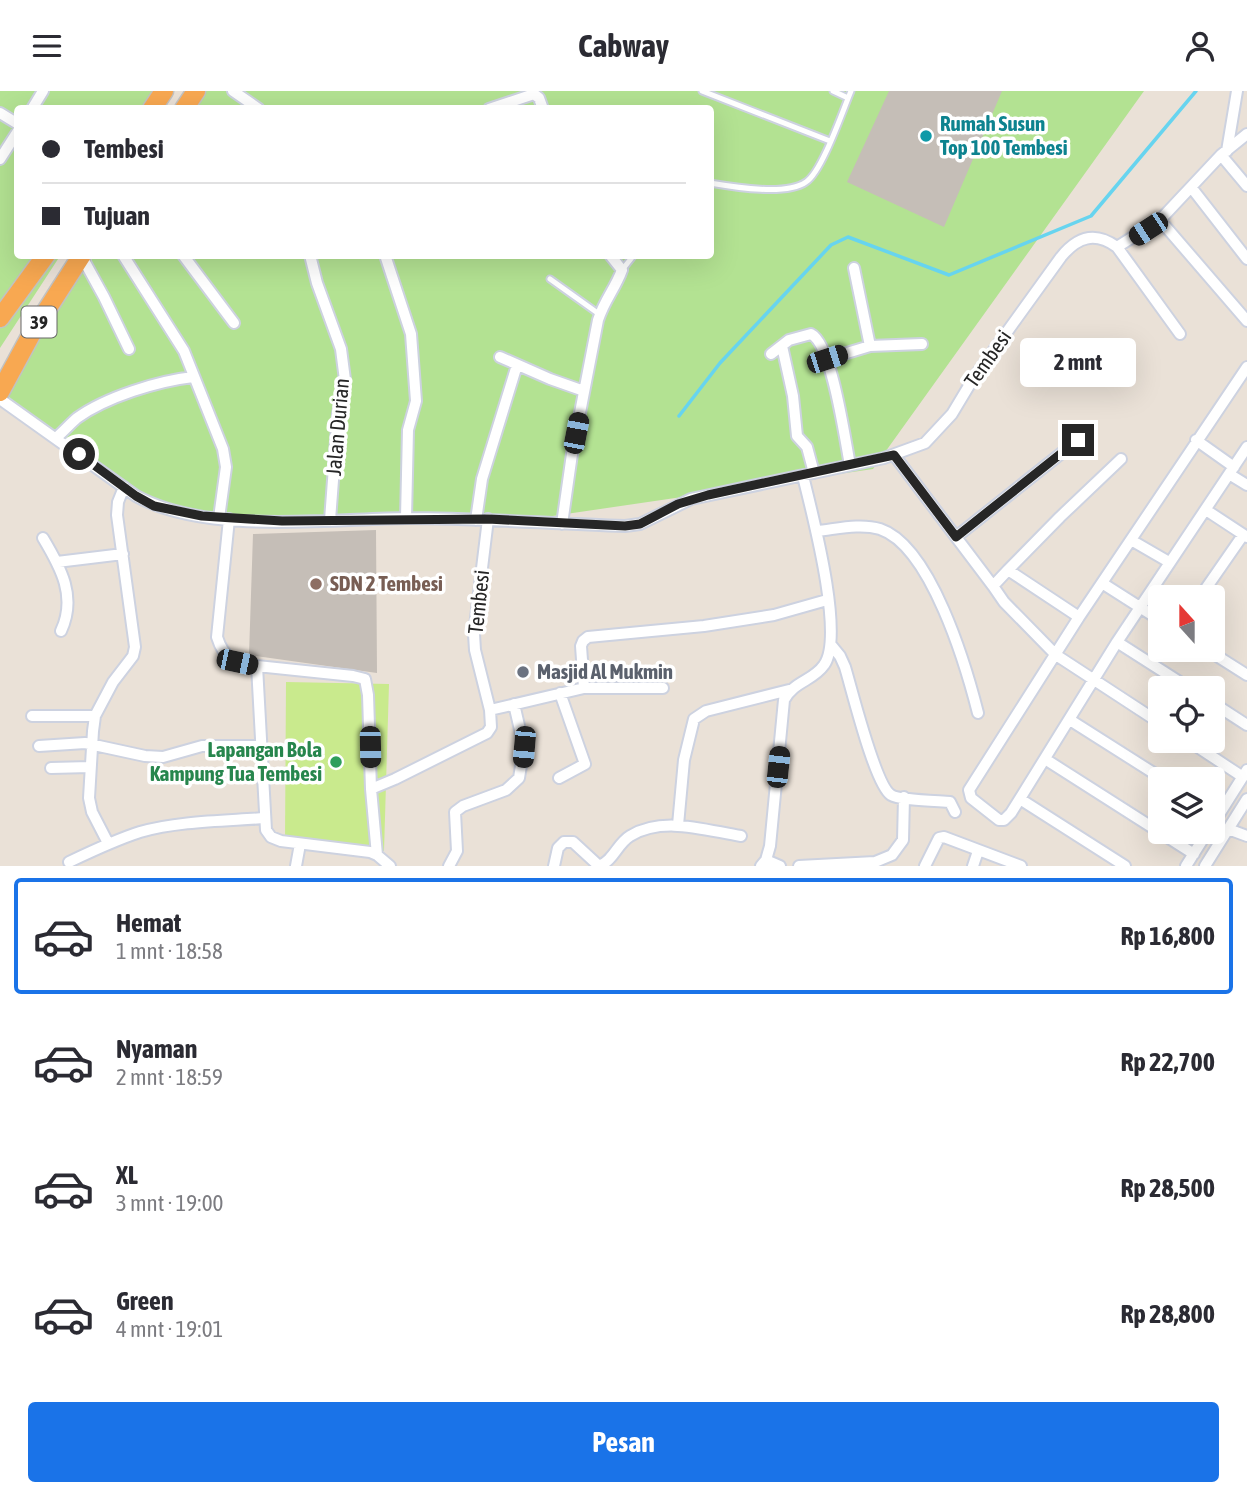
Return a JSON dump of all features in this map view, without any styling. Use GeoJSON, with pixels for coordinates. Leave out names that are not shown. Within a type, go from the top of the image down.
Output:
{"type":"FeatureCollection","features":[{"type":"Feature","properties":{"kind":"highway","name":"39"},"geometry":{"type":"LineString","coordinates":[[0,318],[43,259]]}},
{"type":"Feature","properties":{"kind":"highway","name":"39"},"geometry":{"type":"LineString","coordinates":[[0,392],[32,333],[80,259]]}},
{"type":"Feature","properties":{"kind":"street"},"geometry":{"type":"LineString","coordinates":[[233,91],[252,105]]}},
{"type":"Feature","properties":{"kind":"street"},"geometry":{"type":"LineString","coordinates":[[1237,91],[1224,153],[1247,186]]}},
{"type":"Feature","properties":{"kind":"street"},"geometry":{"type":"LineString","coordinates":[[501,105],[534,94],[542,105]]}},
{"type":"Feature","properties":{"kind":"street"},"geometry":{"type":"LineString","coordinates":[[1180,334],[1117,247],[1160,220],[1224,153],[1247,134]]}},
{"type":"Feature","properties":{"kind":"street"},"geometry":{"type":"LineString","coordinates":[[0,159],[14,137]]}},
{"type":"Feature","properties":{"kind":"street"},"geometry":{"type":"LineString","coordinates":[[1191,187],[1247,259]]}},
{"type":"Feature","properties":{"kind":"street"},"geometry":{"type":"LineString","coordinates":[[1160,220],[1247,321]]}},
{"type":"Feature","properties":{"kind":"street","name":"Tembesi"},"geometry":{"type":"LineString","coordinates":[[0,399],[124,487],[154,506],[169,510],[224,519],[406,518],[625,526],[640,524],[691,499],[894,455],[925,443],[939,430],[1069,247],[1081,239],[1094,237],[1117,247]]}},
{"type":"Feature","properties":{"kind":"street"},"geometry":{"type":"LineString","coordinates":[[84,259],[129,349]]}},
{"type":"Feature","properties":{"kind":"street"},"geometry":{"type":"LineString","coordinates":[[126,259],[184,351],[223,449],[226,467],[217,637],[221,649],[237,662],[365,679],[377,855]]}},
{"type":"Feature","properties":{"kind":"street"},"geometry":{"type":"LineString","coordinates":[[186,259],[234,323]]}},
{"type":"Feature","properties":{"kind":"street","name":"Jalan Durian"},"geometry":{"type":"LineString","coordinates":[[311,259],[341,349],[345,380],[338,414],[330,520]]}},
{"type":"Feature","properties":{"kind":"street"},"geometry":{"type":"LineString","coordinates":[[386,259],[412,344],[416,401],[408,430],[406,518]]}},
{"type":"Feature","properties":{"kind":"street"},"geometry":{"type":"LineString","coordinates":[[562,524],[572,454],[599,315],[604,300],[617,284],[622,270],[613,259]]}},
{"type":"Feature","properties":{"kind":"street"},"geometry":{"type":"LineString","coordinates":[[854,268],[870,346]]}},
{"type":"Feature","properties":{"kind":"street"},"geometry":{"type":"LineString","coordinates":[[771,354],[789,340],[813,334],[819,340],[838,401],[850,465]]}},
{"type":"Feature","properties":{"kind":"street"},"geometry":{"type":"LineString","coordinates":[[827,359],[870,346],[922,344]]}},
{"type":"Feature","properties":{"kind":"street"},"geometry":{"type":"LineString","coordinates":[[678,825],[684,759],[694,719],[706,711],[789,690],[824,666],[831,645],[832,629],[808,475],[807,447],[797,436],[793,396],[782,346]]}},
{"type":"Feature","properties":{"kind":"street"},"geometry":{"type":"LineString","coordinates":[[500,356],[584,391]]}},
{"type":"Feature","properties":{"kind":"street"},"geometry":{"type":"LineString","coordinates":[[476,520],[482,479],[517,365]]}},
{"type":"Feature","properties":{"kind":"street"},"geometry":{"type":"LineString","coordinates":[[1247,367],[1102,583],[1076,615],[1056,655],[969,790],[971,798],[1000,820],[1007,818],[1020,799],[1117,642],[1247,447]]}},
{"type":"Feature","properties":{"kind":"street"},"geometry":{"type":"LineString","coordinates":[[57,437],[77,418],[114,400],[168,381],[193,377]]}},
{"type":"Feature","properties":{"kind":"street"},"geometry":{"type":"LineString","coordinates":[[956,537],[1078,440]]}},
{"type":"Feature","properties":{"kind":"street"},"geometry":{"type":"LineString","coordinates":[[1196,440],[1247,485]]}},
{"type":"Feature","properties":{"kind":"street"},"geometry":{"type":"LineString","coordinates":[[894,455],[1004,602],[1056,655],[1148,715]]}},
{"type":"Feature","properties":{"kind":"street"},"geometry":{"type":"LineString","coordinates":[[993,586],[1059,517],[1121,459]]}},
{"type":"Feature","properties":{"kind":"street"},"geometry":{"type":"LineString","coordinates":[[108,843],[92,812],[89,767],[95,716],[135,647],[117,515],[118,502],[124,487]]}},
{"type":"Feature","properties":{"kind":"street"},"geometry":{"type":"LineString","coordinates":[[1206,510],[1245,536],[1209,585]]}},
{"type":"Feature","properties":{"kind":"street","name":"Tembesi"},"geometry":{"type":"LineString","coordinates":[[488,519],[474,634],[475,650],[490,710]]}},
{"type":"Feature","properties":{"kind":"street"},"geometry":{"type":"LineString","coordinates":[[817,531],[869,526],[894,535],[907,548],[935,591],[966,665],[978,713]]}},
{"type":"Feature","properties":{"kind":"street"},"geometry":{"type":"LineString","coordinates":[[43,538],[57,562],[67,589],[66,620],[61,631]]}},
{"type":"Feature","properties":{"kind":"street"},"geometry":{"type":"LineString","coordinates":[[1131,540],[1169,562]]}},
{"type":"Feature","properties":{"kind":"street"},"geometry":{"type":"LineString","coordinates":[[57,562],[123,554]]}},
{"type":"Feature","properties":{"kind":"street"},"geometry":{"type":"LineString","coordinates":[[1008,570],[1076,615]]}},
{"type":"Feature","properties":{"kind":"street"},"geometry":{"type":"LineString","coordinates":[[1102,583],[1148,612]]}},
{"type":"Feature","properties":{"kind":"street"},"geometry":{"type":"LineString","coordinates":[[584,688],[581,646],[588,637],[716,625],[774,615],[827,600]]}},
{"type":"Feature","properties":{"kind":"street"},"geometry":{"type":"LineString","coordinates":[[1117,642],[1170,676]]}},
{"type":"Feature","properties":{"kind":"street"},"geometry":{"type":"LineString","coordinates":[[831,645],[845,667],[881,782],[890,795],[950,802],[955,812]]}},
{"type":"Feature","properties":{"kind":"street"},"geometry":{"type":"LineString","coordinates":[[1225,661],[1247,675]]}},
{"type":"Feature","properties":{"kind":"street"},"geometry":{"type":"LineString","coordinates":[[257,666],[266,830],[271,837],[281,841],[370,852],[390,866]]}},
{"type":"Feature","properties":{"kind":"street"},"geometry":{"type":"LineString","coordinates":[[371,789],[487,733],[491,727],[490,710],[584,688],[663,688]]}},
{"type":"Feature","properties":{"kind":"street"},"geometry":{"type":"LineString","coordinates":[[780,866],[763,863],[770,846],[781,713],[789,690]]}},
{"type":"Feature","properties":{"kind":"street"},"geometry":{"type":"LineString","coordinates":[[559,778],[585,764],[560,693]]}},
{"type":"Feature","properties":{"kind":"street"},"geometry":{"type":"LineString","coordinates":[[449,866],[457,851],[455,812],[463,806],[506,790],[519,778],[524,747],[514,704]]}},
{"type":"Feature","properties":{"kind":"street"},"geometry":{"type":"LineString","coordinates":[[1225,711],[1247,725]]}},
{"type":"Feature","properties":{"kind":"street"},"geometry":{"type":"LineString","coordinates":[[32,716],[95,716]]}},
{"type":"Feature","properties":{"kind":"street"},"geometry":{"type":"LineString","coordinates":[[1070,720],[1148,769]]}},
{"type":"Feature","properties":{"kind":"street"},"geometry":{"type":"LineString","coordinates":[[39,746],[72,743],[145,757],[163,757],[202,746],[261,746]]}},
{"type":"Feature","properties":{"kind":"street"},"geometry":{"type":"LineString","coordinates":[[1209,753],[1245,774],[1225,802]]}},
{"type":"Feature","properties":{"kind":"street"},"geometry":{"type":"LineString","coordinates":[[1045,759],[1194,854]]}},
{"type":"Feature","properties":{"kind":"street"},"geometry":{"type":"LineString","coordinates":[[51,768],[89,767]]}},
{"type":"Feature","properties":{"kind":"street"},"geometry":{"type":"LineString","coordinates":[[799,866],[852,865],[886,859],[903,840],[904,797]]}},
{"type":"Feature","properties":{"kind":"street"},"geometry":{"type":"LineString","coordinates":[[1020,799],[1125,866]]}},
{"type":"Feature","properties":{"kind":"street"},"geometry":{"type":"LineString","coordinates":[[1205,866],[1247,799]]}},
{"type":"Feature","properties":{"kind":"street"},"geometry":{"type":"LineString","coordinates":[[69,862],[108,843],[170,825],[265,818]]}},
{"type":"Feature","properties":{"kind":"street"},"geometry":{"type":"LineString","coordinates":[[554,866],[558,848],[567,841],[575,844],[599,866],[607,862],[621,843],[649,827],[678,825],[741,836]]}},
{"type":"Feature","properties":{"kind":"street"},"geometry":{"type":"LineString","coordinates":[[1228,829],[1247,836]]}},
{"type":"Feature","properties":{"kind":"street"},"geometry":{"type":"LineString","coordinates":[[925,866],[939,838],[1021,866]]}},
{"type":"Feature","properties":{"kind":"street"},"geometry":{"type":"LineString","coordinates":[[296,866],[300,844]]}},
{"type":"Feature","properties":{"kind":"street"},"geometry":{"type":"LineString","coordinates":[[1186,866],[1200,844]]}},
{"type":"Feature","properties":{"kind":"street"},"geometry":{"type":"LineString","coordinates":[[973,866],[978,851]]}},
{"type":"Feature","properties":{"kind":"lane"},"geometry":{"type":"LineString","coordinates":[[702,91],[830,141]]}},
{"type":"Feature","properties":{"kind":"lane"},"geometry":{"type":"LineString","coordinates":[[714,184],[746,189],[777,189],[804,184],[819,165],[850,94],[833,91]]}},
{"type":"Feature","properties":{"kind":"lane"},"geometry":{"type":"LineString","coordinates":[[622,270],[631,259]]}},
{"type":"Feature","properties":{"kind":"lane"},"geometry":{"type":"LineString","coordinates":[[550,279],[599,315]]}},
{"type":"Feature","properties":{"kind":"green space"},"geometry":{"type":"Polygon","coordinates":[[[0,91],[173,91],[162,105],[14,105],[14,259],[58,259],[0,348],[0,91]]]}},
{"type":"Feature","properties":{"kind":"green space"},"geometry":{"type":"Polygon","coordinates":[[[205,91],[1144,91],[873,469],[491,525],[234,521],[155,505],[0,394],[92,259],[714,259],[714,105],[196,105],[205,91]]]}},
{"type":"Feature","properties":{"kind":"green space","name":"Lapangan Bola Kampung Tua Tembesi"},"geometry":{"type":"Polygon","coordinates":[[[286,682],[389,684],[384,851],[285,841],[286,682]]]}},
{"type":"Feature","properties":{"kind":"building","name":"Rumah Susun Top 100 Tembesi"},"geometry":{"type":"Polygon","coordinates":[[[889,91],[1002,91],[944,227],[847,182],[889,91]]]}},
{"type":"Feature","properties":{"kind":"building"},"geometry":{"type":"Polygon","coordinates":[[[376,530],[377,673],[249,655],[253,534],[376,530]]]}},
{"type":"Feature","properties":{"kind":"waterway"},"geometry":{"type":"LineString","coordinates":[[679,416],[720,363],[831,245],[848,237],[949,275],[1091,216],[1196,91]]}},
{"type":"Feature","properties":{"kind":"place","name":"Rumah Susun Top 100 Tembesi"},"geometry":{"type":"Point","coordinates":[926,136]}},
{"type":"Feature","properties":{"kind":"place","name":"SDN 2 Tembesi"},"geometry":{"type":"Point","coordinates":[316,584]}},
{"type":"Feature","properties":{"kind":"place","name":"Masjid Al Mukmin"},"geometry":{"type":"Point","coordinates":[523,672]}},
{"type":"Feature","properties":{"kind":"place","name":"Lapangan Bola Kampung Tua Tembesi"},"geometry":{"type":"Point","coordinates":[336,762]}},
{"type":"Feature","properties":{"kind":"route"},"geometry":{"type":"LineString","coordinates":[[79,454],[154,506],[202,516],[282,521],[488,519],[625,526],[640,524],[691,499],[894,455],[956,537],[1078,440]]}}]}
